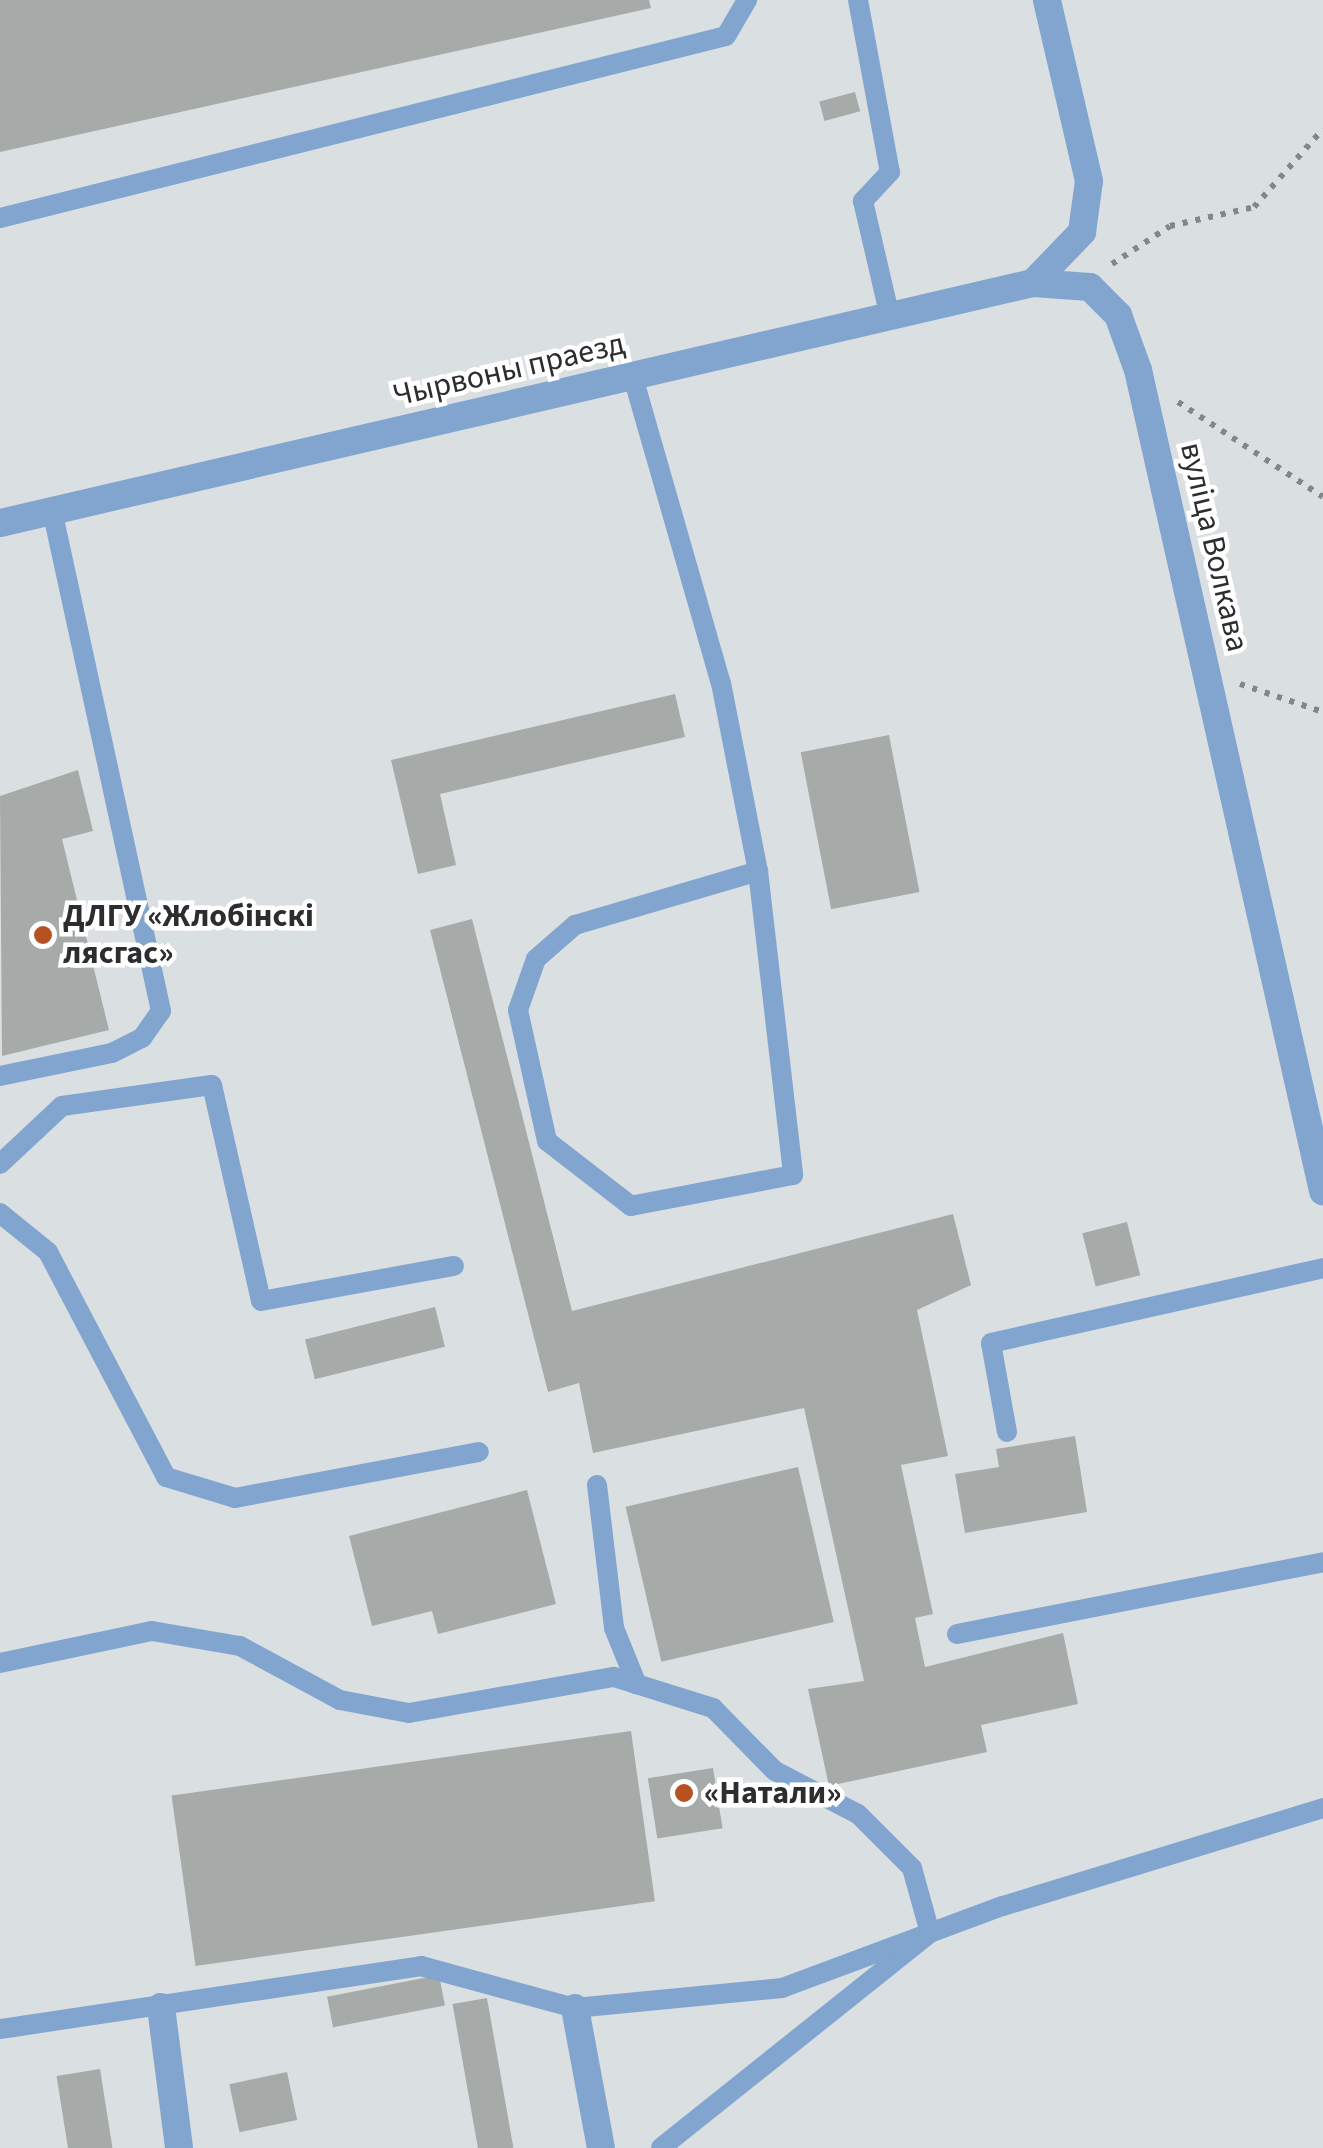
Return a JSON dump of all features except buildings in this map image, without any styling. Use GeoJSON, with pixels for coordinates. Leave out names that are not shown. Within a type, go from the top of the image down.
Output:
{"type":"FeatureCollection","features":[{"type":"Feature","properties":{"kind":"street"},"geometry":{"type":"LineString","coordinates":[[1034,283],[1082,232],[1089,181],[1047,0]]}},
{"type":"Feature","properties":{"kind":"street","name":"Чырвоны праезд"},"geometry":{"type":"LineString","coordinates":[[0,522],[1034,283]]}},
{"type":"Feature","properties":{"kind":"street"},"geometry":{"type":"LineString","coordinates":[[1034,283],[1090,287]]}},
{"type":"Feature","properties":{"kind":"street","name":"вуліца Волкава"},"geometry":{"type":"LineString","coordinates":[[1090,287],[1118,315],[1138,370],[1323,1192]]}},
{"type":"Feature","properties":{"kind":"street"},"geometry":{"type":"LineString","coordinates":[[161,2006],[179,2148]]}},
{"type":"Feature","properties":{"kind":"street"},"geometry":{"type":"LineString","coordinates":[[575,2008],[600,2148]]}},
{"type":"Feature","properties":{"kind":"lane"},"geometry":{"type":"LineString","coordinates":[[0,218],[726,36],[747,0]]}},
{"type":"Feature","properties":{"kind":"lane"},"geometry":{"type":"LineString","coordinates":[[858,0],[890,172],[863,201],[890,316]]}},
{"type":"Feature","properties":{"kind":"lane"},"geometry":{"type":"LineString","coordinates":[[633,377],[722,684],[758,871],[793,1175],[630,1206],[548,1141],[518,1010],[536,959],[575,925],[758,871]]}},
{"type":"Feature","properties":{"kind":"lane"},"geometry":{"type":"LineString","coordinates":[[0,1076],[112,1053],[142,1038],[161,1011],[52,510]]}},
{"type":"Feature","properties":{"kind":"lane"},"geometry":{"type":"LineString","coordinates":[[0,1164],[62,1106],[212,1085],[261,1301],[454,1266]]}},
{"type":"Feature","properties":{"kind":"lane"},"geometry":{"type":"LineString","coordinates":[[0,1213],[48,1252],[166,1478],[236,1498],[478,1452]]}},
{"type":"Feature","properties":{"kind":"lane"},"geometry":{"type":"LineString","coordinates":[[1008,1432],[991,1343],[1323,1268]]}},
{"type":"Feature","properties":{"kind":"lane"},"geometry":{"type":"LineString","coordinates":[[597,1485],[614,1628],[638,1685]]}},
{"type":"Feature","properties":{"kind":"lane"},"geometry":{"type":"LineString","coordinates":[[958,1634],[1323,1562]]}},
{"type":"Feature","properties":{"kind":"lane"},"geometry":{"type":"LineString","coordinates":[[0,1663],[152,1630],[240,1646],[340,1700],[410,1713],[614,1678],[713,1708],[775,1771],[858,1814],[912,1868],[930,1934]]}},
{"type":"Feature","properties":{"kind":"lane"},"geometry":{"type":"LineString","coordinates":[[0,2028],[421,1966],[575,2008],[782,1988],[930,1934],[1323,1808]]}},
{"type":"Feature","properties":{"kind":"lane"},"geometry":{"type":"LineString","coordinates":[[661,2148],[930,1934]]}},
{"type":"Feature","properties":{"kind":"path"},"geometry":{"type":"LineString","coordinates":[[1090,287],[1133,243],[1254,206],[1323,129]]}},
{"type":"Feature","properties":{"kind":"path"},"geometry":{"type":"LineString","coordinates":[[1138,370],[1323,497]]}},
{"type":"Feature","properties":{"kind":"path"},"geometry":{"type":"LineString","coordinates":[[1207,678],[1323,712]]}},
{"type":"Feature","properties":{"kind":"place","name":"ДЛГУ «Жлобінскі лясгас»"},"geometry":{"type":"Point","coordinates":[43,935]}},
{"type":"Feature","properties":{"kind":"place","name":"«Натали»"},"geometry":{"type":"Point","coordinates":[684,1793]}}]}
